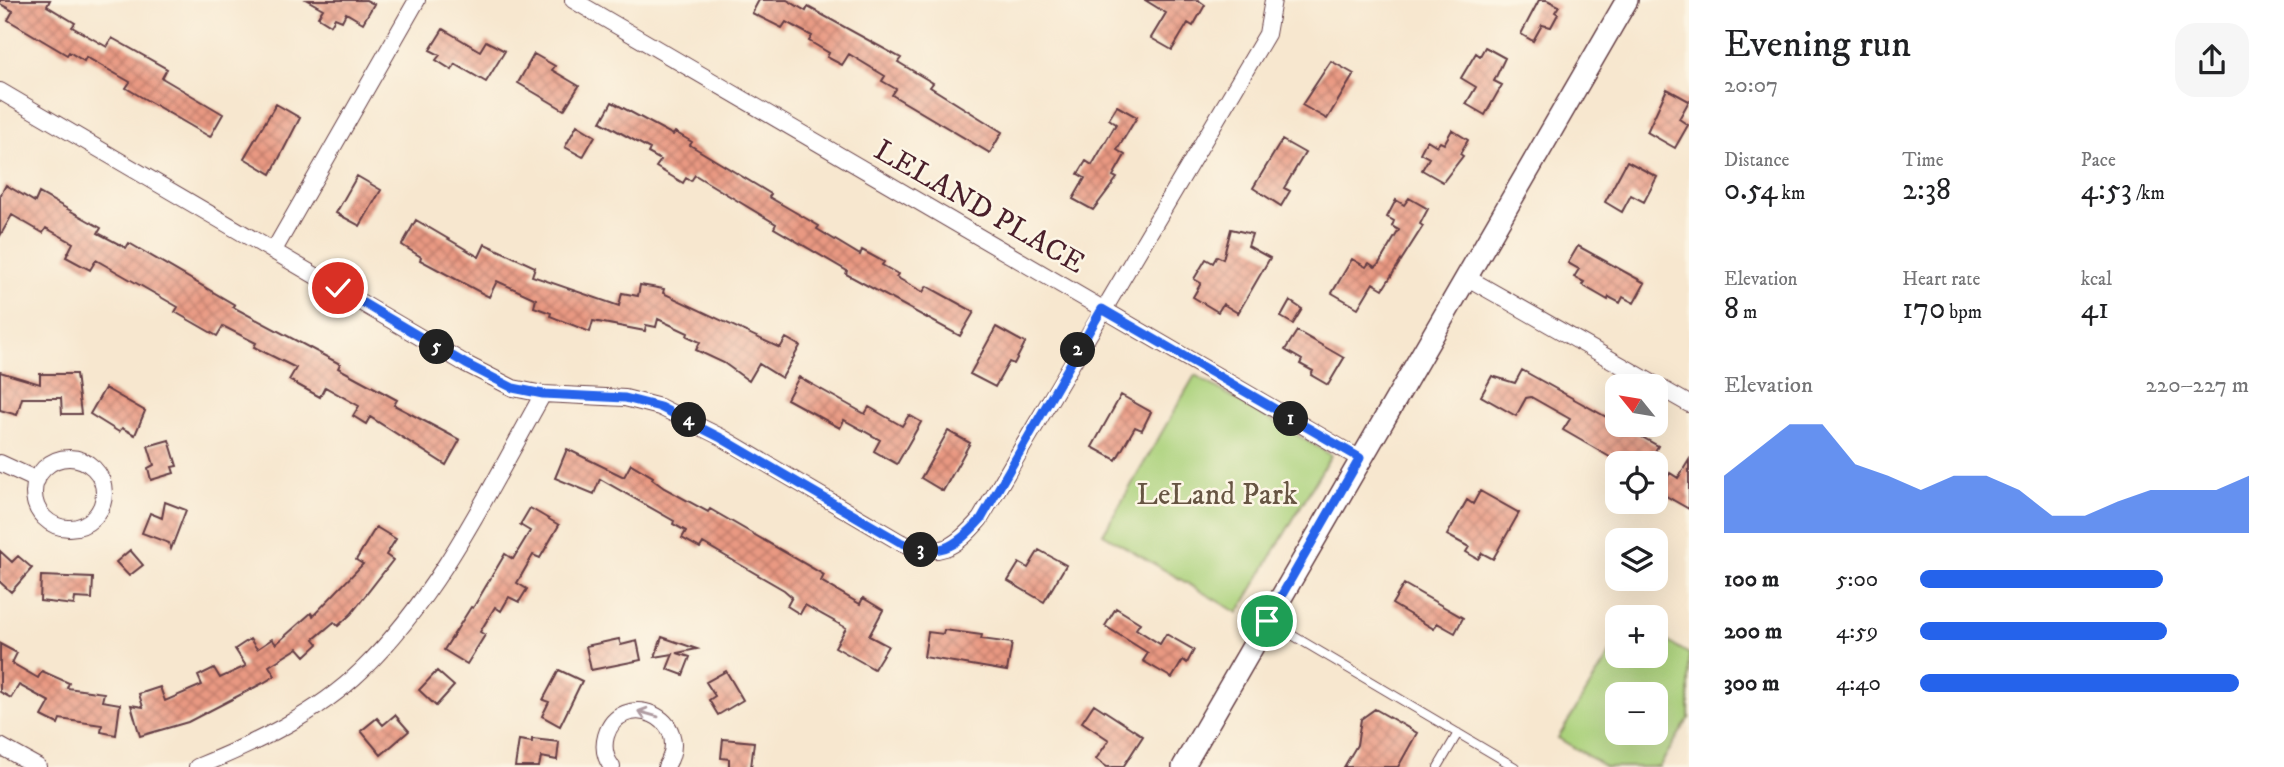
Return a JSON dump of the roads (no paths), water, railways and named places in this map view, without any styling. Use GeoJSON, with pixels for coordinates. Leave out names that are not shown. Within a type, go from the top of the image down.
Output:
{"type":"FeatureCollection","features":[{"type":"Feature","properties":{"kind":"street"},"geometry":{"type":"LineString","coordinates":[[274,250],[417,0]]}},
{"type":"Feature","properties":{"kind":"street","name":"LELAND PLACE"},"geometry":{"type":"LineString","coordinates":[[573,0],[1360,458]]}},
{"type":"Feature","properties":{"kind":"street"},"geometry":{"type":"LineString","coordinates":[[0,91],[466,364],[513,388],[543,394],[625,398],[660,407],[721,438],[900,542],[927,552],[942,550],[962,540],[981,519],[1102,309],[1267,34],[1273,0]]}},
{"type":"Feature","properties":{"kind":"street"},"geometry":{"type":"LineString","coordinates":[[1183,767],[1627,0]]}},
{"type":"Feature","properties":{"kind":"street"},"geometry":{"type":"LineString","coordinates":[[1466,277],[1689,404]]}},
{"type":"Feature","properties":{"kind":"street"},"geometry":{"type":"LineString","coordinates":[[197,767],[231,761],[322,701],[360,672],[405,624],[441,570],[543,394]]}},
{"type":"Feature","properties":{"kind":"street"},"geometry":{"type":"LineString","coordinates":[[63,459],[85,462],[101,478],[103,501],[92,521],[70,529],[58,527],[40,513],[34,491],[37,480],[43,470],[63,459]]}},
{"type":"Feature","properties":{"kind":"street"},"geometry":{"type":"LineString","coordinates":[[0,463],[37,480]]}},
{"type":"Feature","properties":{"kind":"street"},"geometry":{"type":"LineString","coordinates":[[612,767],[605,750],[609,728],[626,713],[637,710],[659,717],[673,735],[674,747],[666,767]]}},
{"type":"Feature","properties":{"kind":"street"},"geometry":{"type":"LineString","coordinates":[[0,746],[38,767]]}},
{"type":"Feature","properties":{"kind":"lane"},"geometry":{"type":"LineString","coordinates":[[1267,621],[1516,767]]}},
{"type":"Feature","properties":{"kind":"lane"},"geometry":{"type":"LineString","coordinates":[[1438,767],[1458,733]]}},
{"type":"Feature","properties":{"kind":"park label","name":"LeLand Park"},"geometry":{"type":"Point","coordinates":[1217,494]}}]}
